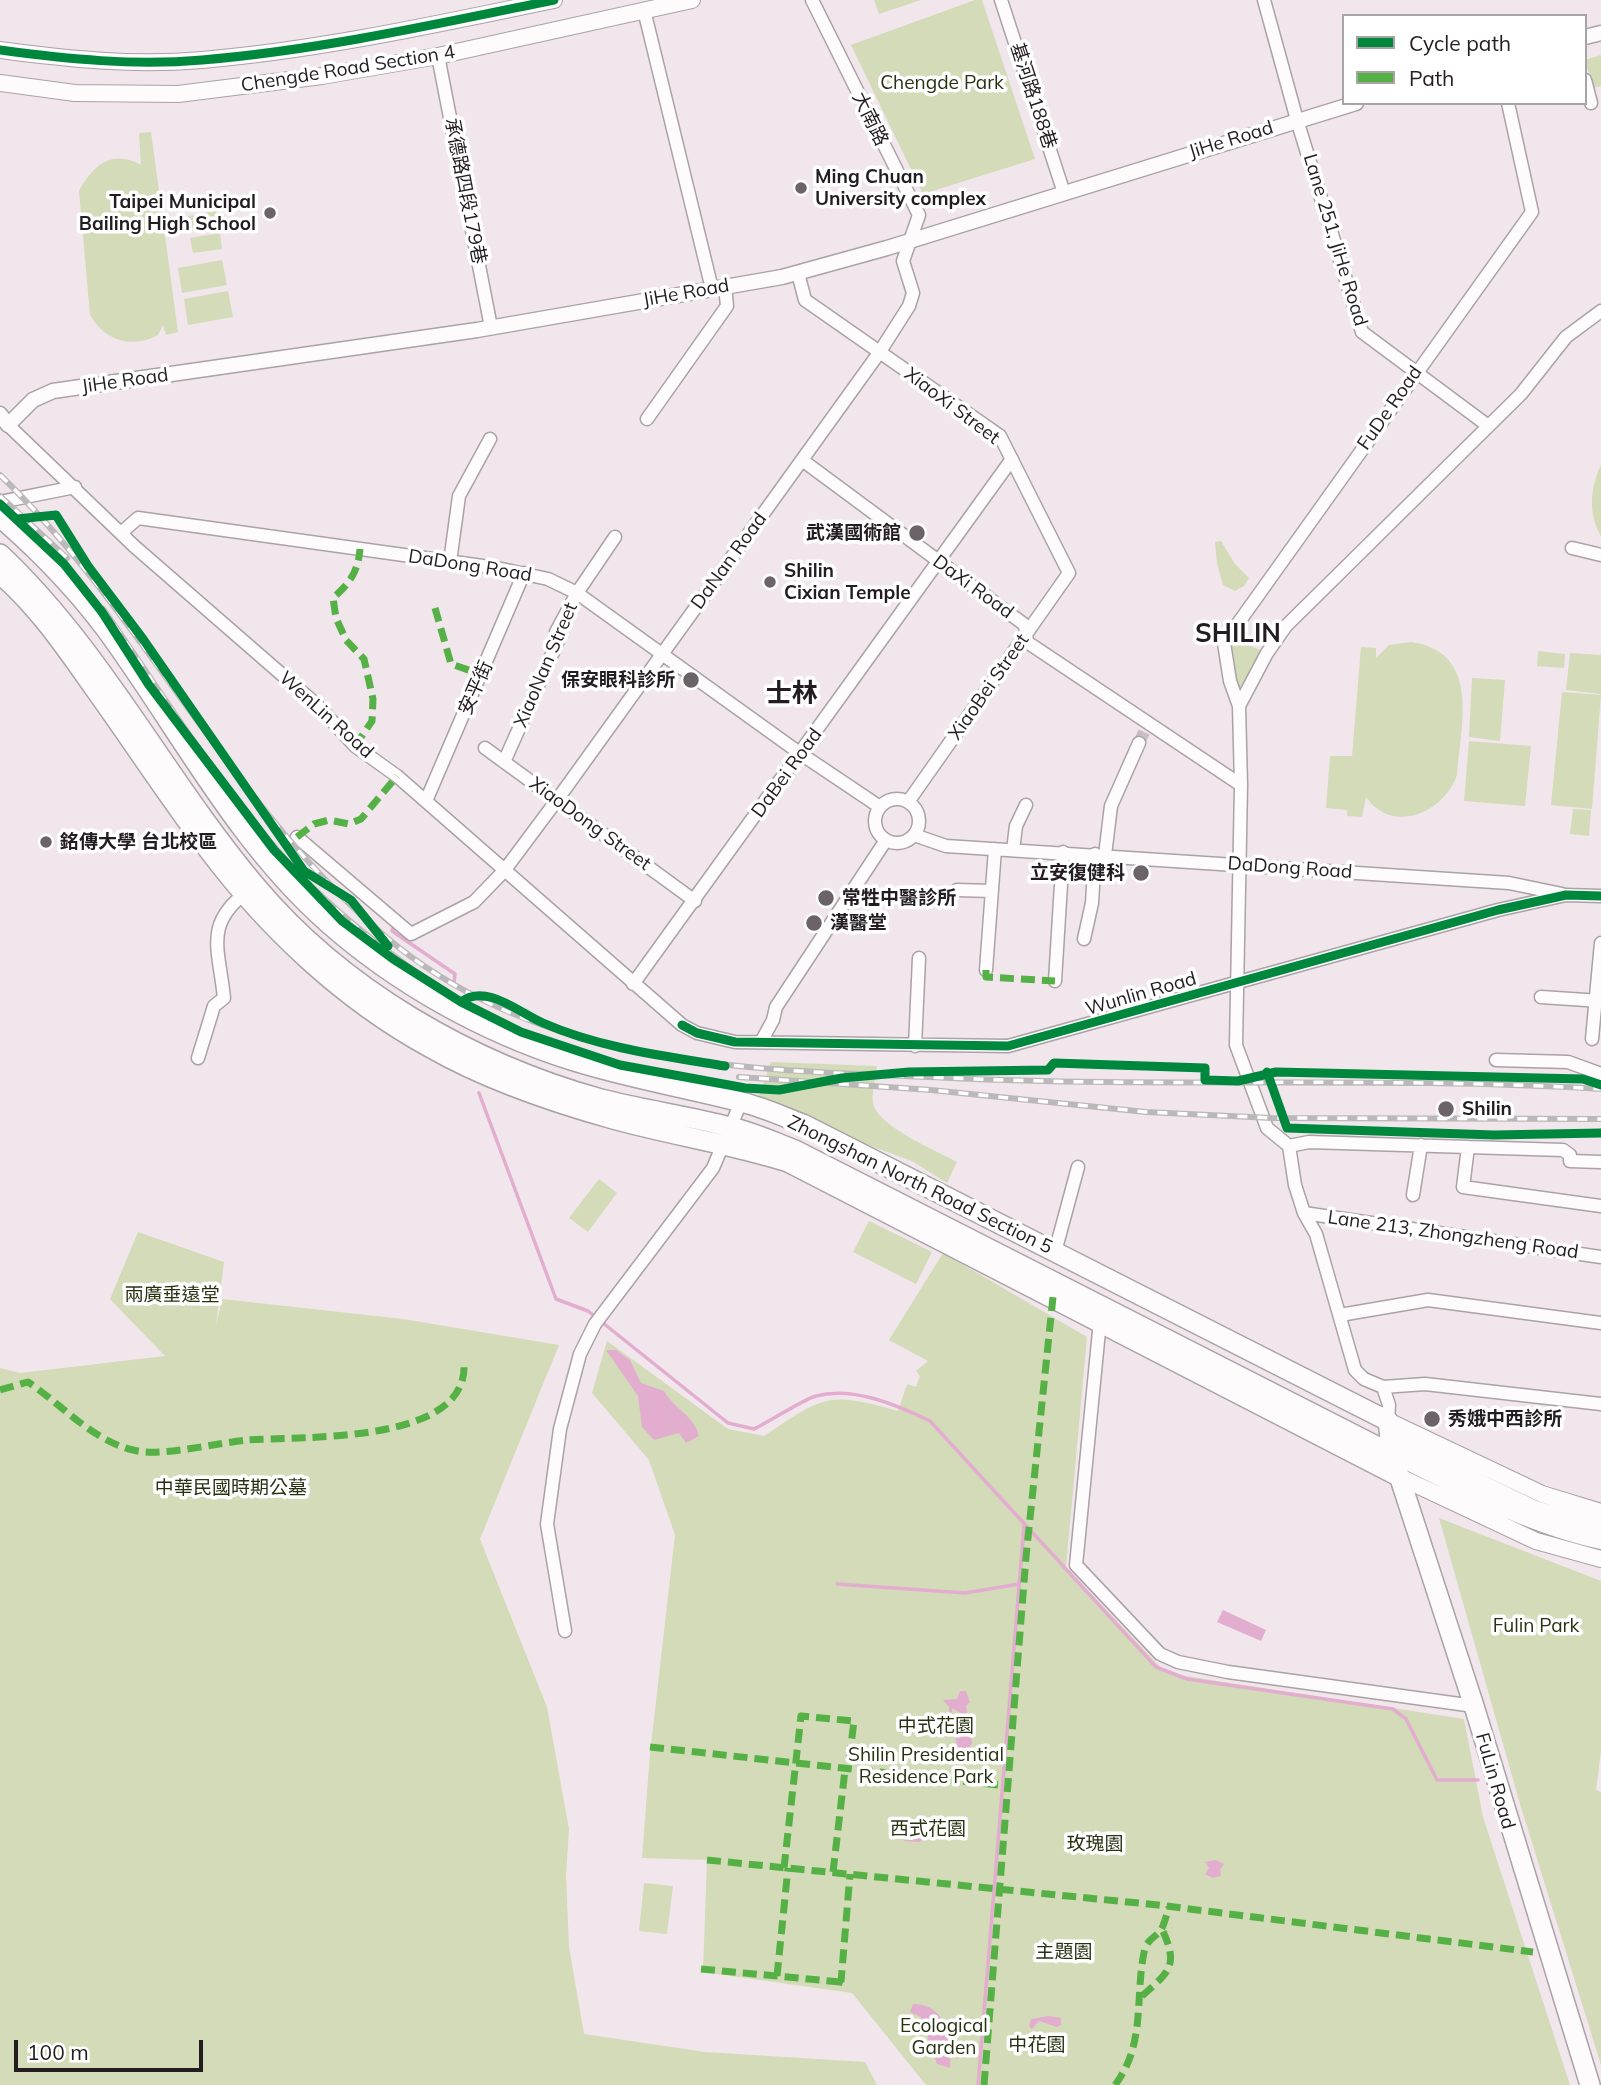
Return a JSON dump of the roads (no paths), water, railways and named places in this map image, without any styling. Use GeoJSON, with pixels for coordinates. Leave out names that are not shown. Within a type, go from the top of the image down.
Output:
{"type":"FeatureCollection","features":[{"type":"Feature","properties":{"kind":"main road","name":"Chengde Road Section 4"},"geometry":{"type":"LineString","coordinates":[[0,50],[90,61],[201,60],[373,37],[554,0]]}},
{"type":"Feature","properties":{"kind":"main road","name":"Chengde Road Section 4"},"geometry":{"type":"LineString","coordinates":[[0,83],[75,93],[177,94],[322,76],[438,56],[692,0]]}},
{"type":"Feature","properties":{"kind":"main road","name":"Zhongshan North Road Section 5"},"geometry":{"type":"LineString","coordinates":[[0,517],[51,566],[104,627],[211,784],[264,856],[328,923],[448,1016]]}},
{"type":"Feature","properties":{"kind":"main road","name":"Zhongshan North Road Section 5"},"geometry":{"type":"LineString","coordinates":[[0,538],[44,579],[73,613],[206,803],[282,897],[344,955],[523,1060],[732,1122],[799,1137],[1145,1305]]}},
{"type":"Feature","properties":{"kind":"main road","name":"Zhongshan North Road Section 5"},"geometry":{"type":"LineString","coordinates":[[0,554],[67,624],[283,937],[369,1008],[431,1048],[507,1084],[614,1119],[650,1125],[732,1122],[805,1125],[1055,1252],[1145,1305],[1272,1385],[1400,1477],[1527,1537],[1601,1559]]}},
{"type":"Feature","properties":{"kind":"main road","name":"Zhongshan North Road Section 5"},"geometry":{"type":"LineString","coordinates":[[0,574],[50,625],[176,806],[249,890]]}},
{"type":"Feature","properties":{"kind":"main road","name":"Zhongshan North Road Section 5"},"geometry":{"type":"LineString","coordinates":[[732,1122],[788,1162],[1100,1321],[1272,1385]]}},
{"type":"Feature","properties":{"kind":"main road","name":"Zhongshan North Road Section 5"},"geometry":{"type":"LineString","coordinates":[[732,1122],[795,1150],[1272,1385],[1390,1437],[1535,1509],[1601,1528]]}},
{"type":"Feature","properties":{"kind":"main road","name":"Zhongshan North Road Section 5"},"geometry":{"type":"LineString","coordinates":[[1390,1437],[1531,1490],[1601,1512]]}},
{"type":"Feature","properties":{"kind":"main road","name":"Zhongshan North Road Section 5"},"geometry":{"type":"LineString","coordinates":[[1390,1437],[1504,1508],[1601,1541]]}},
{"type":"Feature","properties":{"kind":"main road"},"geometry":{"type":"LineString","coordinates":[[1390,1437],[1400,1477]]}},
{"type":"Feature","properties":{"kind":"main road","name":"FuLin Road"},"geometry":{"type":"LineString","coordinates":[[1400,1477],[1474,1706],[1590,2085]]}},
{"type":"Feature","properties":{"kind":"street","name":"大南路"},"geometry":{"type":"LineString","coordinates":[[812,0],[919,215],[911,240]]}},
{"type":"Feature","properties":{"kind":"street","name":"基河路188巷"},"geometry":{"type":"LineString","coordinates":[[1001,0],[1064,193]]}},
{"type":"Feature","properties":{"kind":"street","name":"Lane 251, JiHe Road"},"geometry":{"type":"LineString","coordinates":[[1264,0],[1297,120],[1363,332],[1415,374],[1487,425]]}},
{"type":"Feature","properties":{"kind":"street"},"geometry":{"type":"LineString","coordinates":[[644,10],[719,288],[727,306],[647,419]]}},
{"type":"Feature","properties":{"kind":"street","name":"承德路四段179巷"},"geometry":{"type":"LineString","coordinates":[[438,56],[491,327]]}},
{"type":"Feature","properties":{"kind":"street"},"geometry":{"type":"LineString","coordinates":[[1587,88],[1591,103]]}},
{"type":"Feature","properties":{"kind":"street","name":"JiHe Road"},"geometry":{"type":"LineString","coordinates":[[3,421],[33,400],[53,391],[491,327],[798,273],[1349,105]]}},
{"type":"Feature","properties":{"kind":"street","name":"FuDe Road"},"geometry":{"type":"LineString","coordinates":[[1289,1146],[1268,1128],[1236,1037],[1241,785],[1239,706],[1230,681],[1224,643],[1532,212],[1508,105]]}},
{"type":"Feature","properties":{"kind":"street","name":"DaNan Road"},"geometry":{"type":"LineString","coordinates":[[298,837],[411,934],[474,902],[504,871],[557,800],[879,353],[909,306],[913,293],[903,261],[911,240]]}},
{"type":"Feature","properties":{"kind":"street","name":"XiaoXi Street"},"geometry":{"type":"LineString","coordinates":[[798,273],[805,300],[1000,436],[1069,573]]}},
{"type":"Feature","properties":{"kind":"street","name":"FuDe Road"},"geometry":{"type":"LineString","coordinates":[[1239,706],[1267,653],[1286,626],[1521,394],[1566,337],[1601,311]]}},
{"type":"Feature","properties":{"kind":"street","name":"WenLin Road"},"geometry":{"type":"LineString","coordinates":[[3,421],[121,533],[318,706],[355,746],[426,802],[682,1025],[697,1033],[735,1042],[761,1042]]}},
{"type":"Feature","properties":{"kind":"street"},"geometry":{"type":"LineString","coordinates":[[450,562],[459,496],[490,439]]}},
{"type":"Feature","properties":{"kind":"street","name":"DaBei Road"},"geometry":{"type":"LineString","coordinates":[[633,984],[1012,459]]}},
{"type":"Feature","properties":{"kind":"street","name":"DaXi Road"},"geometry":{"type":"LineString","coordinates":[[802,460],[1026,625],[1027,642],[1147,727],[1241,785]]}},
{"type":"Feature","properties":{"kind":"street"},"geometry":{"type":"LineString","coordinates":[[0,502],[75,487]]}},
{"type":"Feature","properties":{"kind":"street","name":"DaDong Road"},"geometry":{"type":"LineString","coordinates":[[121,533],[138,518],[524,573],[548,579],[577,593],[801,754],[880,807]]}},
{"type":"Feature","properties":{"kind":"street","name":"XiaoNan Street"},"geometry":{"type":"LineString","coordinates":[[504,762],[558,641],[556,632],[577,593],[615,537]]}},
{"type":"Feature","properties":{"kind":"street"},"geometry":{"type":"LineString","coordinates":[[1572,548],[1601,555]]}},
{"type":"Feature","properties":{"kind":"street","name":"安平街"},"geometry":{"type":"LineString","coordinates":[[426,802],[524,573]]}},
{"type":"Feature","properties":{"kind":"street","name":"XiaoBei Street"},"geometry":{"type":"LineString","coordinates":[[908,802],[1069,573]]}},
{"type":"Feature","properties":{"kind":"street"},"geometry":{"type":"LineString","coordinates":[[1084,939],[1111,806],[1139,743]]}},
{"type":"Feature","properties":{"kind":"street","name":"XiaoDong Street"},"geometry":{"type":"LineString","coordinates":[[485,748],[695,901]]}},
{"type":"Feature","properties":{"kind":"street"},"geometry":{"type":"LineString","coordinates":[[890,800],[908,802],[919,817],[914,835],[898,843],[886,839],[876,825],[880,807],[890,800]]}},
{"type":"Feature","properties":{"kind":"street"},"geometry":{"type":"LineString","coordinates":[[1013,850],[1016,826],[1026,804]]}},
{"type":"Feature","properties":{"kind":"street","name":"DaDong Road"},"geometry":{"type":"LineString","coordinates":[[914,835],[946,846],[1509,883],[1566,895]]}},
{"type":"Feature","properties":{"kind":"street"},"geometry":{"type":"LineString","coordinates":[[761,1042],[773,1020],[776,1007],[886,839]]}},
{"type":"Feature","properties":{"kind":"street"},"geometry":{"type":"LineString","coordinates":[[986,970],[995,849]]}},
{"type":"Feature","properties":{"kind":"street"},"geometry":{"type":"LineString","coordinates":[[1055,981],[1063,852]]}},
{"type":"Feature","properties":{"kind":"street"},"geometry":{"type":"LineString","coordinates":[[198,1058],[214,1006],[224,998],[219,919],[228,906],[249,890]]}},
{"type":"Feature","properties":{"kind":"street"},"geometry":{"type":"LineString","coordinates":[[957,890],[992,891]]}},
{"type":"Feature","properties":{"kind":"street","name":"Wunlin Road"},"geometry":{"type":"LineString","coordinates":[[761,1042],[1008,1046],[1238,985],[1498,910],[1566,895],[1601,896]]}},
{"type":"Feature","properties":{"kind":"street"},"geometry":{"type":"LineString","coordinates":[[1592,1039],[1599,1001],[1601,943]]}},
{"type":"Feature","properties":{"kind":"street"},"geometry":{"type":"LineString","coordinates":[[915,1046],[919,958]]}},
{"type":"Feature","properties":{"kind":"street"},"geometry":{"type":"LineString","coordinates":[[1541,997],[1599,1001]]}},
{"type":"Feature","properties":{"kind":"street"},"geometry":{"type":"LineString","coordinates":[[1496,1060],[1568,1062],[1601,1074]]}},
{"type":"Feature","properties":{"kind":"street"},"geometry":{"type":"LineString","coordinates":[[565,1631],[547,1524],[560,1429],[580,1354],[598,1320],[713,1168],[732,1122]]}},
{"type":"Feature","properties":{"kind":"street"},"geometry":{"type":"LineString","coordinates":[[1601,1162],[1570,1160],[1570,1155],[1563,1150],[1309,1142],[1289,1146],[1295,1185],[1304,1213],[1317,1234],[1355,1370],[1364,1379],[1383,1387],[1425,1384],[1601,1404]]}},
{"type":"Feature","properties":{"kind":"street"},"geometry":{"type":"LineString","coordinates":[[1413,1195],[1421,1145]]}},
{"type":"Feature","properties":{"kind":"street"},"geometry":{"type":"LineString","coordinates":[[1468,1147],[1463,1187],[1601,1206]]}},
{"type":"Feature","properties":{"kind":"street"},"geometry":{"type":"LineString","coordinates":[[1055,1252],[1079,1167]]}},
{"type":"Feature","properties":{"kind":"street","name":"Lane 213, Zhongzheng Road"},"geometry":{"type":"LineString","coordinates":[[1304,1213],[1601,1257]]}},
{"type":"Feature","properties":{"kind":"street"},"geometry":{"type":"LineString","coordinates":[[1340,1315],[1428,1300],[1601,1323]]}},
{"type":"Feature","properties":{"kind":"street"},"geometry":{"type":"LineString","coordinates":[[1100,1321],[1076,1565],[1144,1638],[1160,1654],[1205,1668],[1474,1706]]}},
{"type":"Feature","properties":{"kind":"street"},"geometry":{"type":"LineString","coordinates":[[1383,1387],[1389,1405],[1390,1437]]}},
{"type":"Feature","properties":{"kind":"waterway"},"geometry":{"type":"LineString","coordinates":[[394,925],[392,931],[455,974],[454,983]]}},
{"type":"Feature","properties":{"kind":"waterway"},"geometry":{"type":"LineString","coordinates":[[479,1093],[556,1299],[588,1311],[728,1423],[754,1429],[816,1396],[845,1393],[874,1399],[930,1421],[1156,1667],[1187,1679],[1393,1709],[1406,1719],[1437,1780],[1478,1780]]}},
{"type":"Feature","properties":{"kind":"waterway"},"geometry":{"type":"LineString","coordinates":[[978,2085],[1024,1526]]}},
{"type":"Feature","properties":{"kind":"waterway"},"geometry":{"type":"LineString","coordinates":[[837,1584],[965,1593],[1019,1584]]}},
{"type":"Feature","properties":{"kind":"tunnel"},"geometry":{"type":"LineString","coordinates":[[1139,743],[1145,730]]}},
{"type":"Feature","properties":{"kind":"railway"},"geometry":{"type":"LineString","coordinates":[[0,475],[52,530],[100,588],[234,770],[280,829],[331,885],[386,937],[447,981],[513,1014],[583,1038],[655,1054],[728,1065],[803,1071],[1032,1081],[1439,1083],[1601,1089]]}},
{"type":"Feature","properties":{"kind":"railway"},"geometry":{"type":"LineString","coordinates":[[0,496],[67,558]]}},
{"type":"Feature","properties":{"kind":"railway"},"geometry":{"type":"LineString","coordinates":[[103,609],[227,788],[282,855],[311,886],[356,926],[436,986]]}},
{"type":"Feature","properties":{"kind":"railway"},"geometry":{"type":"LineString","coordinates":[[739,1077],[931,1090],[1146,1112],[1272,1118],[1601,1119]]}},
{"type":"Feature","properties":{"kind":"place","name":"Ming Chuan University complex"},"geometry":{"type":"Point","coordinates":[801,188]}},
{"type":"Feature","properties":{"kind":"place","name":"Taipei Municipal Bailing High School"},"geometry":{"type":"Point","coordinates":[270,213]}},
{"type":"Feature","properties":{"kind":"place","name":"武漢國術館"},"geometry":{"type":"Point","coordinates":[917,533]}},
{"type":"Feature","properties":{"kind":"place","name":"Shilin Cixian Temple"},"geometry":{"type":"Point","coordinates":[770,582]}},
{"type":"Feature","properties":{"kind":"place","name":"保安眼科診所"},"geometry":{"type":"Point","coordinates":[691,680]}},
{"type":"Feature","properties":{"kind":"place","name":"銘傳大學 台北校區"},"geometry":{"type":"Point","coordinates":[46,842]}},
{"type":"Feature","properties":{"kind":"place","name":"立安復健科"},"geometry":{"type":"Point","coordinates":[1141,873]}},
{"type":"Feature","properties":{"kind":"place","name":"常牲中醫診所"},"geometry":{"type":"Point","coordinates":[826,898]}},
{"type":"Feature","properties":{"kind":"place","name":"漢醫堂"},"geometry":{"type":"Point","coordinates":[814,923]}},
{"type":"Feature","properties":{"kind":"place","name":"Shilin"},"geometry":{"type":"Point","coordinates":[1446,1109]}},
{"type":"Feature","properties":{"kind":"place","name":"秀娥中西診所"},"geometry":{"type":"Point","coordinates":[1432,1419]}},
{"type":"Feature","properties":{"kind":"district","name":"SHILIN"},"geometry":{"type":"Point","coordinates":[1238,634]}},
{"type":"Feature","properties":{"kind":"district","name":"士林"},"geometry":{"type":"Point","coordinates":[792,694]}},
{"type":"Feature","properties":{"kind":"park label","name":"Chengde Park"},"geometry":{"type":"Point","coordinates":[942,83]}},
{"type":"Feature","properties":{"kind":"park label","name":"兩廣垂遠堂"},"geometry":{"type":"Point","coordinates":[172,1295]}},
{"type":"Feature","properties":{"kind":"park label","name":"中華民國時期公墓"},"geometry":{"type":"Point","coordinates":[231,1488]}},
{"type":"Feature","properties":{"kind":"park label","name":"Fulin Park"},"geometry":{"type":"Point","coordinates":[1536,1626]}},
{"type":"Feature","properties":{"kind":"park label","name":"中式花園"},"geometry":{"type":"Point","coordinates":[936,1726]}},
{"type":"Feature","properties":{"kind":"park label","name":"Shilin Presidential Residence Park"},"geometry":{"type":"Point","coordinates":[926,1766]}},
{"type":"Feature","properties":{"kind":"park label","name":"西式花園"},"geometry":{"type":"Point","coordinates":[928,1829]}},
{"type":"Feature","properties":{"kind":"park label","name":"玫瑰園"},"geometry":{"type":"Point","coordinates":[1095,1844]}},
{"type":"Feature","properties":{"kind":"park label","name":"主題園"},"geometry":{"type":"Point","coordinates":[1064,1952]}},
{"type":"Feature","properties":{"kind":"park label","name":"Ecological Garden"},"geometry":{"type":"Point","coordinates":[944,2037]}},
{"type":"Feature","properties":{"kind":"park label","name":"中花園"},"geometry":{"type":"Point","coordinates":[1037,2045]}}]}
